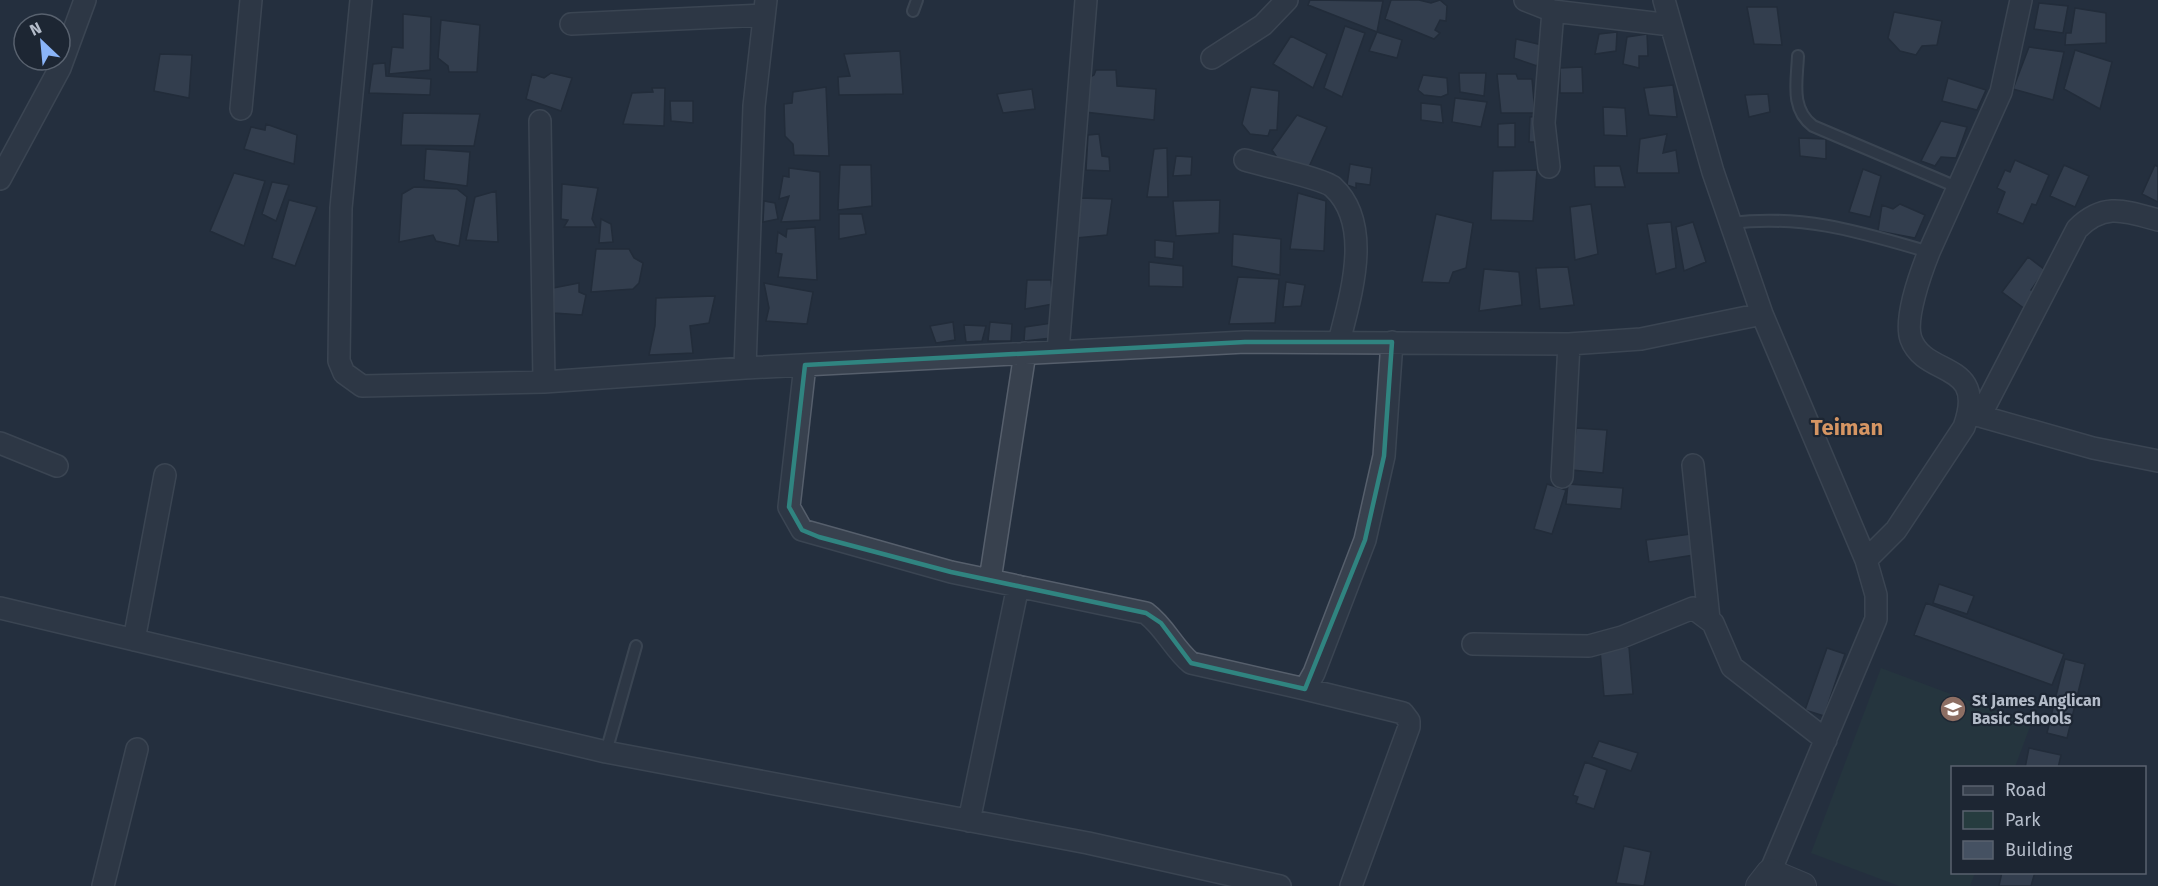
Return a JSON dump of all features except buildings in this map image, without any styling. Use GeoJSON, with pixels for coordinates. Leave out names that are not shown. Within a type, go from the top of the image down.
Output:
{"type":"FeatureCollection","features":[{"type":"Feature","properties":{"kind":"street"},"geometry":{"type":"LineString","coordinates":[[0,179],[60,68],[85,0]]}},
{"type":"Feature","properties":{"kind":"street"},"geometry":{"type":"LineString","coordinates":[[241,109],[250,0]]}},
{"type":"Feature","properties":{"kind":"street"},"geometry":{"type":"LineString","coordinates":[[362,0],[341,208],[339,362],[344,374],[362,386],[544,382],[745,368],[1245,342],[1569,344],[1641,339],[1762,314]]}},
{"type":"Feature","properties":{"kind":"street"},"geometry":{"type":"LineString","coordinates":[[1058,351],[1086,0]]}},
{"type":"Feature","properties":{"kind":"street"},"geometry":{"type":"LineString","coordinates":[[1212,58],[1263,25],[1287,0]]}},
{"type":"Feature","properties":{"kind":"street"},"geometry":{"type":"LineString","coordinates":[[1525,0],[1553,11],[1671,25]]}},
{"type":"Feature","properties":{"kind":"street"},"geometry":{"type":"LineString","coordinates":[[1664,0],[1713,171],[1762,314],[1866,560],[1876,595],[1876,619],[1765,879],[1803,886]]}},
{"type":"Feature","properties":{"kind":"street"},"geometry":{"type":"LineString","coordinates":[[1975,414],[1965,383],[1917,349],[1911,338],[1909,327],[1919,278],[1929,252],[2001,92],[2021,0]]}},
{"type":"Feature","properties":{"kind":"street"},"geometry":{"type":"LineString","coordinates":[[571,24],[765,8],[754,106],[745,368]]}},
{"type":"Feature","properties":{"kind":"street"},"geometry":{"type":"LineString","coordinates":[[1549,167],[1544,123],[1553,11]]}},
{"type":"Feature","properties":{"kind":"street"},"geometry":{"type":"LineString","coordinates":[[540,121],[544,382]]}},
{"type":"Feature","properties":{"kind":"street"},"geometry":{"type":"LineString","coordinates":[[1245,160],[1332,186],[1349,210],[1355,240],[1356,275],[1339,342]]}},
{"type":"Feature","properties":{"kind":"street"},"geometry":{"type":"LineString","coordinates":[[1866,560],[1896,530],[1975,414],[2077,229],[2089,217],[2120,210],[2158,220]]}},
{"type":"Feature","properties":{"kind":"street"},"geometry":{"type":"LineString","coordinates":[[1305,689],[1314,673],[1365,540],[1384,456],[1392,342]]}},
{"type":"Feature","properties":{"kind":"street"},"geometry":{"type":"LineString","coordinates":[[1562,477],[1569,344]]}},
{"type":"Feature","properties":{"kind":"street"},"geometry":{"type":"LineString","coordinates":[[990,580],[1025,353]]}},
{"type":"Feature","properties":{"kind":"street"},"geometry":{"type":"LineString","coordinates":[[805,365],[789,507],[802,530],[940,569],[1146,613],[1161,623],[1180,654],[1191,663],[1403,713],[1409,721],[1409,728],[1351,886]]}},
{"type":"Feature","properties":{"kind":"street"},"geometry":{"type":"LineString","coordinates":[[1975,414],[2093,448],[2158,461]]}},
{"type":"Feature","properties":{"kind":"street"},"geometry":{"type":"LineString","coordinates":[[0,443],[57,466]]}},
{"type":"Feature","properties":{"kind":"street"},"geometry":{"type":"LineString","coordinates":[[1692,465],[1709,619],[1732,667],[1826,740]]}},
{"type":"Feature","properties":{"kind":"street"},"geometry":{"type":"LineString","coordinates":[[134,640],[165,475]]}},
{"type":"Feature","properties":{"kind":"street"},"geometry":{"type":"LineString","coordinates":[[969,821],[1018,586]]}},
{"type":"Feature","properties":{"kind":"street"},"geometry":{"type":"LineString","coordinates":[[0,608],[606,752],[1088,843],[1280,886]]}},
{"type":"Feature","properties":{"kind":"street"},"geometry":{"type":"LineString","coordinates":[[1473,644],[1588,646],[1622,637],[1693,608],[1709,619]]}},
{"type":"Feature","properties":{"kind":"street"},"geometry":{"type":"LineString","coordinates":[[103,886],[138,749]]}},
{"type":"Feature","properties":{"kind":"lane"},"geometry":{"type":"LineString","coordinates":[[914,11],[917,0]]}},
{"type":"Feature","properties":{"kind":"lane"},"geometry":{"type":"LineString","coordinates":[[1798,56],[1796,92],[1798,108],[1803,118],[1813,126],[1959,188]]}},
{"type":"Feature","properties":{"kind":"lane"},"geometry":{"type":"LineString","coordinates":[[1731,223],[1783,220],[1845,227],[1929,252]]}},
{"type":"Feature","properties":{"kind":"lane"},"geometry":{"type":"LineString","coordinates":[[606,752],[636,646]]}},
{"type":"Feature","properties":{"kind":"highlighted area"},"geometry":{"type":"Polygon","coordinates":[[[1245,342],[1392,342],[1384,456],[1365,540],[1305,689],[1191,663],[1161,623],[1146,613],[951,572],[819,537],[802,530],[789,507],[805,365],[1245,342]]]}},
{"type":"Feature","properties":{"kind":"green space"},"geometry":{"type":"Polygon","coordinates":[[[1881,668],[2031,724],[2015,766],[1951,766],[1951,874],[1975,874],[1970,886],[1899,886],[1811,853],[1881,668]]]}},
{"type":"Feature","properties":{"kind":"place","name":"St James Anglican Basic Schools"},"geometry":{"type":"Point","coordinates":[1953,709]}},
{"type":"Feature","properties":{"kind":"district","name":"Teiman"},"geometry":{"type":"Point","coordinates":[1847,427]}}]}
